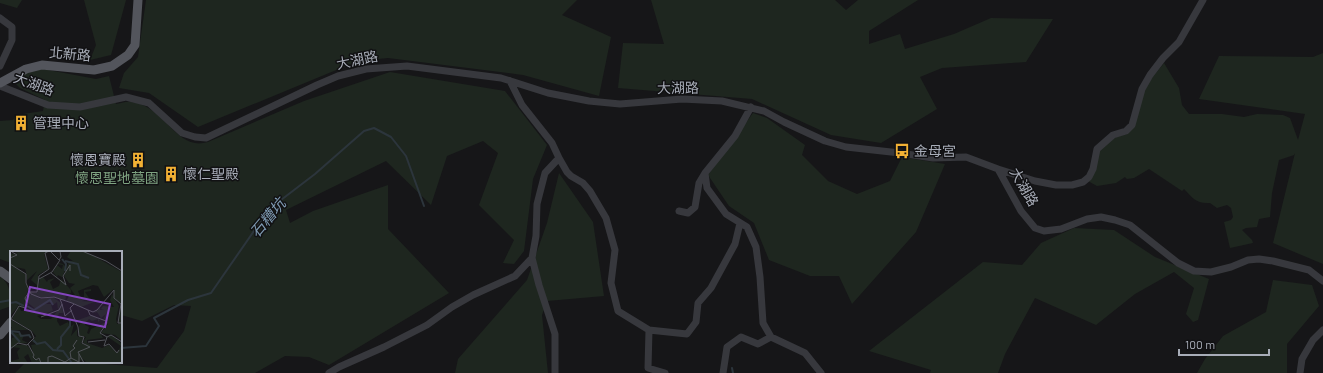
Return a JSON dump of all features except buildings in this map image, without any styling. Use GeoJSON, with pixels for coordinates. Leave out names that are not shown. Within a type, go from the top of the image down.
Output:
{"type":"FeatureCollection","features":[{"type":"Feature","properties":{"kind":"main road","name":"北新路"},"geometry":{"type":"LineString","coordinates":[[0,84],[26,69],[42,65],[94,70],[112,66],[128,55],[135,45],[138,0]]}},
{"type":"Feature","properties":{"kind":"main road"},"geometry":{"type":"LineString","coordinates":[[0,267],[10,270]]}},
{"type":"Feature","properties":{"kind":"main road"},"geometry":{"type":"LineString","coordinates":[[0,271],[10,278]]}},
{"type":"Feature","properties":{"kind":"main road"},"geometry":{"type":"LineString","coordinates":[[0,337],[10,323]]}},
{"type":"Feature","properties":{"kind":"main road"},"geometry":{"type":"LineString","coordinates":[[0,337],[10,330]]}},
{"type":"Feature","properties":{"kind":"street"},"geometry":{"type":"LineString","coordinates":[[998,169],[1035,181],[1056,185],[1083,182],[1089,177],[1093,169],[1097,150],[1113,135],[1126,131],[1132,125],[1142,90],[1150,75],[1163,58],[1179,42],[1203,0]]}},
{"type":"Feature","properties":{"kind":"street","name":"大湖路"},"geometry":{"type":"LineString","coordinates":[[0,18],[12,27],[12,40],[0,66]]}},
{"type":"Feature","properties":{"kind":"street","name":"大湖路"},"geometry":{"type":"LineString","coordinates":[[0,84],[48,105],[80,108],[126,97],[149,103],[182,133],[195,137],[206,138],[317,85],[338,76],[366,69],[407,66],[501,78],[548,93],[589,102],[620,104],[682,99],[716,100],[764,111],[825,141],[846,147],[933,158],[966,157],[998,169],[1020,210],[1035,228],[1044,231],[1061,230],[1087,219],[1101,217],[1108,218],[1130,226],[1178,263],[1194,270],[1211,272],[1232,267],[1248,260],[1266,260],[1309,270],[1323,280]]}},
{"type":"Feature","properties":{"kind":"street"},"geometry":{"type":"LineString","coordinates":[[510,81],[522,105],[552,143],[567,172],[583,183],[590,191],[606,218],[615,250],[611,283],[618,311],[649,330],[687,334],[696,322],[698,303],[711,288],[735,244],[740,223]]}},
{"type":"Feature","properties":{"kind":"street"},"geometry":{"type":"LineString","coordinates":[[679,211],[688,213],[695,207],[699,183],[705,173],[735,136],[751,107]]}},
{"type":"Feature","properties":{"kind":"street"},"geometry":{"type":"LineString","coordinates":[[555,373],[555,334],[532,258],[536,236],[537,204],[545,173],[559,158]]}},
{"type":"Feature","properties":{"kind":"street"},"geometry":{"type":"LineString","coordinates":[[705,173],[707,188],[726,214],[747,227],[756,247],[760,277],[763,323],[771,336],[805,353],[821,373]]}},
{"type":"Feature","properties":{"kind":"street"},"geometry":{"type":"LineString","coordinates":[[329,373],[427,325],[452,307],[473,295],[515,276],[532,258]]}},
{"type":"Feature","properties":{"kind":"street"},"geometry":{"type":"LineString","coordinates":[[649,330],[648,368],[665,373]]}},
{"type":"Feature","properties":{"kind":"street"},"geometry":{"type":"LineString","coordinates":[[1300,373],[1302,358],[1313,340],[1323,330]]}},
{"type":"Feature","properties":{"kind":"street"},"geometry":{"type":"LineString","coordinates":[[723,373],[727,347],[741,336],[758,344],[771,336]]}},
{"type":"Feature","properties":{"kind":"green space"},"geometry":{"type":"Polygon","coordinates":[[[0,0],[22,0],[17,8],[0,3],[0,0]]]}},
{"type":"Feature","properties":{"kind":"green space"},"geometry":{"type":"Polygon","coordinates":[[[84,0],[126,0],[111,55],[90,60],[96,45],[84,0]]]}},
{"type":"Feature","properties":{"kind":"green space"},"geometry":{"type":"Polygon","coordinates":[[[146,0],[577,0],[562,15],[611,37],[599,96],[523,75],[388,58],[358,61],[198,127],[149,93],[119,88],[124,73],[138,57],[146,0]]]}},
{"type":"Feature","properties":{"kind":"green space"},"geometry":{"type":"Polygon","coordinates":[[[651,0],[835,0],[846,10],[858,0],[918,0],[869,31],[869,44],[900,34],[905,49],[954,34],[991,18],[1053,19],[1026,62],[942,68],[920,77],[937,109],[881,143],[831,135],[752,99],[618,88],[623,43],[664,44],[651,0]]]}},
{"type":"Feature","properties":{"kind":"green space"},"geometry":{"type":"Polygon","coordinates":[[[1323,53],[1323,264],[1273,243],[1295,153],[1294,155],[1279,160],[1272,193],[1270,217],[1259,219],[1257,227],[1242,230],[1253,243],[1230,248],[1224,222],[1231,220],[1233,217],[1231,208],[1227,205],[1217,208],[1210,203],[1198,201],[1192,198],[1184,189],[1182,191],[1149,169],[1134,178],[1127,179],[1125,177],[1116,183],[1097,186],[1088,181],[1099,150],[1116,137],[1127,134],[1146,85],[1164,63],[1179,88],[1182,105],[1189,114],[1222,114],[1244,117],[1257,114],[1283,115],[1290,118],[1298,140],[1305,114],[1199,99],[1219,56],[1313,57],[1323,53]]]}},
{"type":"Feature","properties":{"kind":"green space","name":"懷恩聖地墓園"},"geometry":{"type":"Polygon","coordinates":[[[43,69],[96,79],[109,76],[116,104],[129,102],[141,104],[150,109],[179,135],[195,143],[208,142],[304,101],[390,72],[505,91],[547,145],[533,179],[524,251],[514,264],[503,263],[514,240],[479,205],[498,153],[483,141],[447,156],[431,205],[386,161],[286,210],[290,223],[313,211],[388,185],[388,229],[449,293],[329,365],[309,357],[285,356],[255,373],[15,373],[25,363],[91,363],[157,368],[184,331],[191,306],[174,305],[142,321],[122,315],[122,251],[10,251],[10,263],[0,259],[0,121],[13,120],[16,115],[43,111],[45,100],[20,88],[12,80],[31,70],[43,69]]]}},
{"type":"Feature","properties":{"kind":"green space"},"geometry":{"type":"Polygon","coordinates":[[[753,113],[767,118],[805,145],[802,155],[828,181],[857,194],[890,181],[902,157],[945,164],[916,232],[852,304],[839,276],[810,276],[769,260],[754,223],[729,206],[708,175],[753,113]]]}},
{"type":"Feature","properties":{"kind":"green space"},"geometry":{"type":"Polygon","coordinates":[[[559,173],[593,222],[604,296],[547,301],[542,315],[548,373],[455,373],[458,359],[527,280],[547,223],[559,173]]]}},
{"type":"Feature","properties":{"kind":"green space"},"geometry":{"type":"Polygon","coordinates":[[[1074,228],[1114,230],[1155,257],[1209,279],[1198,320],[1193,322],[1186,314],[1194,288],[1174,272],[1135,294],[1096,325],[1035,298],[1005,354],[998,373],[930,373],[931,370],[869,351],[983,262],[1022,265],[1041,243],[1074,228]]]}},
{"type":"Feature","properties":{"kind":"green space"},"geometry":{"type":"Polygon","coordinates":[[[0,276],[8,286],[10,294],[10,306],[0,310],[0,276]]]}},
{"type":"Feature","properties":{"kind":"green space"},"geometry":{"type":"Polygon","coordinates":[[[1273,280],[1312,285],[1319,306],[1287,344],[1287,373],[1197,373],[1205,359],[1223,336],[1266,312],[1273,280]]]}},
{"type":"Feature","properties":{"kind":"waterway","name":"石糟坑"},"geometry":{"type":"LineString","coordinates":[[122,348],[146,346],[159,326],[154,318],[188,300],[211,293],[256,228],[277,203],[315,174],[364,131],[374,128],[391,137],[406,156],[424,206]]}},
{"type":"Feature","properties":{"kind":"waterway","name":"石糟坑"},"geometry":{"type":"LineString","coordinates":[[0,302],[10,300]]}},
{"type":"Feature","properties":{"kind":"waterway"},"geometry":{"type":"LineString","coordinates":[[732,368],[733,373]]}},
{"type":"Feature","properties":{"kind":"place","name":"管理中心"},"geometry":{"type":"Point","coordinates":[21,123]}},
{"type":"Feature","properties":{"kind":"place","name":"金母宮"},"geometry":{"type":"Point","coordinates":[902,151]}},
{"type":"Feature","properties":{"kind":"place","name":"懷恩寶殿"},"geometry":{"type":"Point","coordinates":[138,160]}},
{"type":"Feature","properties":{"kind":"place","name":"懷仁聖殿"},"geometry":{"type":"Point","coordinates":[171,174]}}]}
